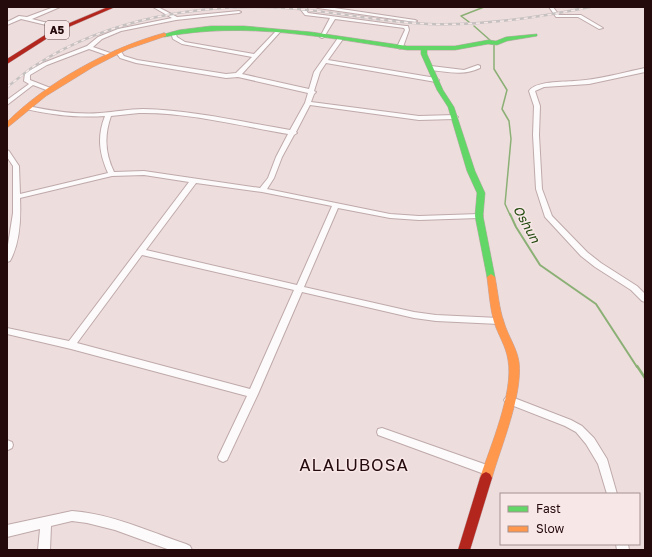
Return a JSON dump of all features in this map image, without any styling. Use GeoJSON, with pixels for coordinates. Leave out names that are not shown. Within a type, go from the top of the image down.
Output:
{"type":"FeatureCollection","features":[{"type":"Feature","properties":{"kind":"main road","name":"A5"},"geometry":{"type":"LineString","coordinates":[[7,62],[43,37],[107,8]]}},
{"type":"Feature","properties":{"kind":"main road"},"geometry":{"type":"LineString","coordinates":[[7,126],[51,90],[115,53],[143,40],[173,33],[220,27],[279,31],[424,49],[455,48],[488,42],[494,43],[504,39],[535,35]]}},
{"type":"Feature","properties":{"kind":"main road"},"geometry":{"type":"LineString","coordinates":[[424,49],[424,54],[455,117],[471,171],[481,193],[479,216],[499,321],[510,348],[514,364],[513,382],[509,400],[464,550]]}},
{"type":"Feature","properties":{"kind":"street"},"geometry":{"type":"LineString","coordinates":[[26,19],[58,7]]}},
{"type":"Feature","properties":{"kind":"street"},"geometry":{"type":"LineString","coordinates":[[155,7],[176,19]]}},
{"type":"Feature","properties":{"kind":"street"},"geometry":{"type":"LineString","coordinates":[[306,7],[303,10],[307,14],[407,28],[400,47]]}},
{"type":"Feature","properties":{"kind":"street"},"geometry":{"type":"LineString","coordinates":[[318,7],[415,21]]}},
{"type":"Feature","properties":{"kind":"street"},"geometry":{"type":"LineString","coordinates":[[551,7],[558,16],[579,16],[600,28]]}},
{"type":"Feature","properties":{"kind":"street"},"geometry":{"type":"LineString","coordinates":[[32,16],[31,14],[35,11]]}},
{"type":"Feature","properties":{"kind":"street"},"geometry":{"type":"LineString","coordinates":[[51,90],[27,80],[27,74],[45,64],[89,46],[100,38],[120,30],[176,19],[239,12]]}},
{"type":"Feature","properties":{"kind":"street"},"geometry":{"type":"LineString","coordinates":[[371,14],[366,18],[371,23]]}},
{"type":"Feature","properties":{"kind":"street"},"geometry":{"type":"LineString","coordinates":[[7,24],[19,18],[61,28]]}},
{"type":"Feature","properties":{"kind":"street"},"geometry":{"type":"LineString","coordinates":[[322,36],[333,18]]}},
{"type":"Feature","properties":{"kind":"street"},"geometry":{"type":"LineString","coordinates":[[238,75],[279,31]]}},
{"type":"Feature","properties":{"kind":"street"},"geometry":{"type":"LineString","coordinates":[[173,33],[175,38],[184,43],[255,56]]}},
{"type":"Feature","properties":{"kind":"street"},"geometry":{"type":"LineString","coordinates":[[262,190],[271,178],[279,157],[294,133],[308,104],[313,92],[317,72],[340,39]]}},
{"type":"Feature","properties":{"kind":"street"},"geometry":{"type":"LineString","coordinates":[[89,46],[119,54],[127,59],[158,66],[226,76],[238,75],[313,92]]}},
{"type":"Feature","properties":{"kind":"street"},"geometry":{"type":"LineString","coordinates":[[324,61],[436,80]]}},
{"type":"Feature","properties":{"kind":"street"},"geometry":{"type":"LineString","coordinates":[[431,68],[464,72],[478,67]]}},
{"type":"Feature","properties":{"kind":"street"},"geometry":{"type":"LineString","coordinates":[[645,70],[589,82],[544,85],[533,89],[532,91],[537,106],[536,148],[539,189],[549,218],[584,254],[598,265],[634,288],[645,299]]}},
{"type":"Feature","properties":{"kind":"street"},"geometry":{"type":"LineString","coordinates":[[7,103],[33,82]]}},
{"type":"Feature","properties":{"kind":"street"},"geometry":{"type":"LineString","coordinates":[[308,104],[418,118],[455,117]]}},
{"type":"Feature","properties":{"kind":"street"},"geometry":{"type":"LineString","coordinates":[[28,108],[66,114],[109,114],[135,111],[169,114],[294,133]]}},
{"type":"Feature","properties":{"kind":"street"},"geometry":{"type":"LineString","coordinates":[[109,114],[104,126],[102,139],[108,166],[112,174]]}},
{"type":"Feature","properties":{"kind":"street"},"geometry":{"type":"LineString","coordinates":[[7,152],[16,166],[17,213],[12,248],[7,259]]}},
{"type":"Feature","properties":{"kind":"street"},"geometry":{"type":"LineString","coordinates":[[16,197],[112,174],[144,172],[262,190],[396,217],[479,216]]}},
{"type":"Feature","properties":{"kind":"street"},"geometry":{"type":"LineString","coordinates":[[71,345],[142,252],[194,180]]}},
{"type":"Feature","properties":{"kind":"street"},"geometry":{"type":"LineString","coordinates":[[224,457],[300,289],[336,205]]}},
{"type":"Feature","properties":{"kind":"street"},"geometry":{"type":"LineString","coordinates":[[142,252],[425,317],[499,321]]}},
{"type":"Feature","properties":{"kind":"street"},"geometry":{"type":"LineString","coordinates":[[7,331],[71,345],[253,394]]}},
{"type":"Feature","properties":{"kind":"street"},"geometry":{"type":"LineString","coordinates":[[509,400],[568,423],[579,429],[590,440],[603,462],[612,493]]}},
{"type":"Feature","properties":{"kind":"street"},"geometry":{"type":"LineString","coordinates":[[382,432],[487,470]]}},
{"type":"Feature","properties":{"kind":"street"},"geometry":{"type":"LineString","coordinates":[[7,531],[72,516],[82,516],[104,521],[186,550]]}},
{"type":"Feature","properties":{"kind":"street"},"geometry":{"type":"LineString","coordinates":[[44,550],[46,522]]}},
{"type":"Feature","properties":{"kind":"waterway","name":"Oshun"},"geometry":{"type":"LineString","coordinates":[[469,22],[461,16],[484,7]]}},
{"type":"Feature","properties":{"kind":"waterway","name":"Oshun"},"geometry":{"type":"LineString","coordinates":[[474,26],[491,41]]}},
{"type":"Feature","properties":{"kind":"waterway","name":"Oshun"},"geometry":{"type":"LineString","coordinates":[[494,44],[494,69],[507,90],[502,109],[509,121],[511,139],[505,204],[510,215]]}},
{"type":"Feature","properties":{"kind":"waterway","name":"Oshun"},"geometry":{"type":"LineString","coordinates":[[510,214],[516,227],[540,265],[596,304],[637,367]]}},
{"type":"Feature","properties":{"kind":"waterway","name":"Oshun"},"geometry":{"type":"LineString","coordinates":[[637,366],[645,378]]}},
{"type":"Feature","properties":{"kind":"railway"},"geometry":{"type":"LineString","coordinates":[[7,87],[36,65],[64,49],[94,36],[125,25],[189,11],[221,8],[286,8],[322,11],[410,23],[468,24],[550,15],[590,7]]}},
{"type":"Feature","properties":{"kind":"traffic: fast"},"geometry":{"type":"LineString","coordinates":[[164,35],[211,28],[244,28],[311,34],[407,48],[455,48],[488,42],[497,43],[506,39],[535,35]]}},
{"type":"Feature","properties":{"kind":"traffic: fast"},"geometry":{"type":"LineString","coordinates":[[424,49],[424,54],[440,90],[451,107],[471,171],[481,193],[479,216],[491,277]]}},
{"type":"Feature","properties":{"kind":"traffic: slow"},"geometry":{"type":"LineString","coordinates":[[7,126],[36,101],[80,72],[126,48],[164,35]]}},
{"type":"Feature","properties":{"kind":"traffic: slow"},"geometry":{"type":"LineString","coordinates":[[486,478],[508,406],[514,365],[510,348],[499,322],[491,277]]}},
{"type":"Feature","properties":{"kind":"traffic: jam"},"geometry":{"type":"LineString","coordinates":[[7,62],[55,31],[112,7]]}},
{"type":"Feature","properties":{"kind":"traffic: jam"},"geometry":{"type":"LineString","coordinates":[[464,550],[486,478]]}},
{"type":"Feature","properties":{"kind":"district","name":"ALALUBOSA"},"geometry":{"type":"Point","coordinates":[354,465]}}]}
